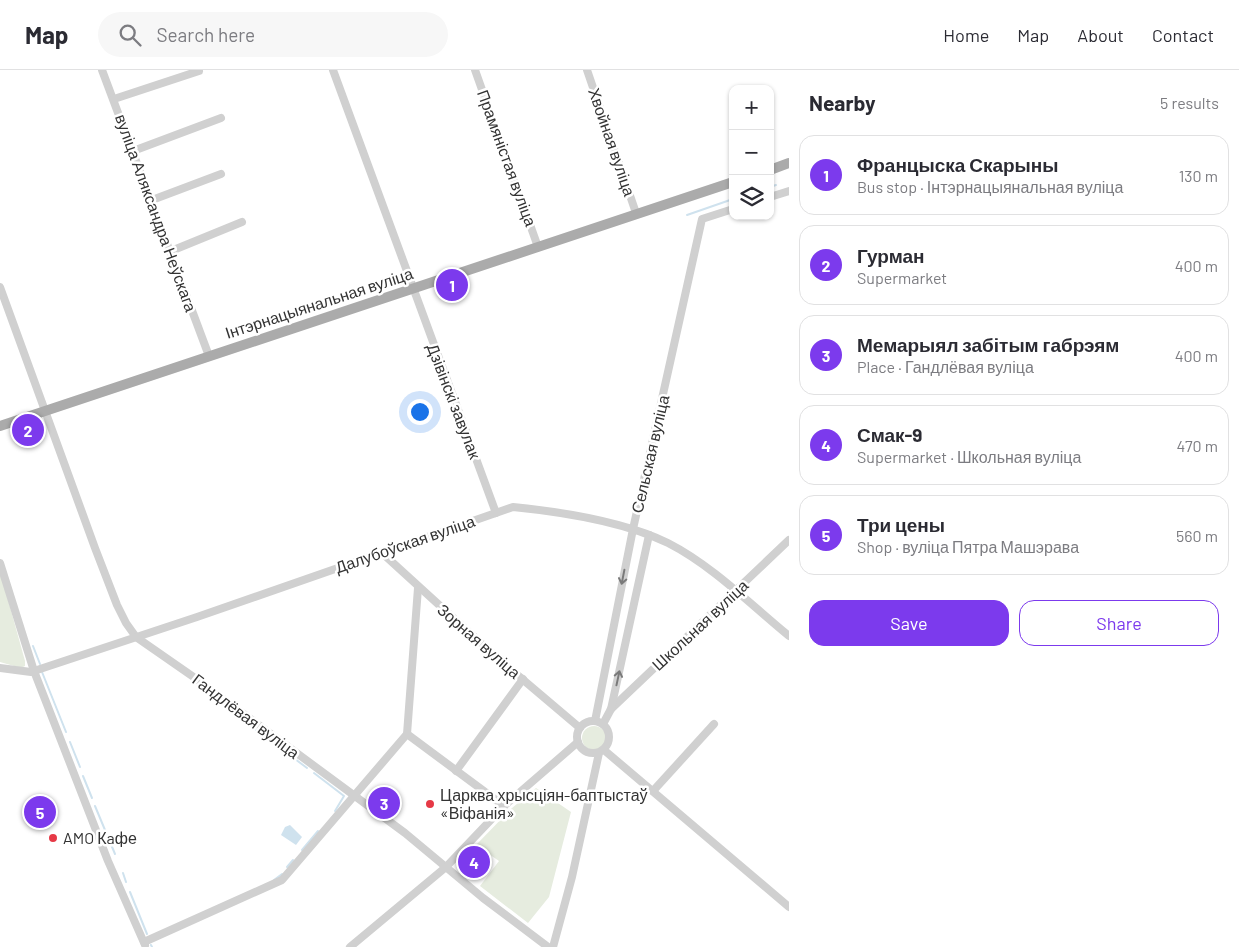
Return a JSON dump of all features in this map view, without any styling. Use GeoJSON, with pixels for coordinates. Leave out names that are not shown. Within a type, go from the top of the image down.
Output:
{"type":"FeatureCollection","features":[{"type":"Feature","properties":{"kind":"main road"},"geometry":{"type":"LineString","coordinates":[[774,169],[789,163]]}},
{"type":"Feature","properties":{"kind":"main road","name":"Інтэрнацыянальная вуліца"},"geometry":{"type":"LineString","coordinates":[[0,426],[729,183]]}},
{"type":"Feature","properties":{"kind":"street","name":"вуліца Аляксандра Неўскага"},"geometry":{"type":"LineString","coordinates":[[102,70],[209,356]]}},
{"type":"Feature","properties":{"kind":"street","name":"Дзівінскі завулак"},"geometry":{"type":"LineString","coordinates":[[333,70],[496,513]]}},
{"type":"Feature","properties":{"kind":"street","name":"Прамяністая вуліца"},"geometry":{"type":"LineString","coordinates":[[475,70],[538,246]]}},
{"type":"Feature","properties":{"kind":"street","name":"Хвойная вуліца"},"geometry":{"type":"LineString","coordinates":[[587,70],[636,213]]}},
{"type":"Feature","properties":{"kind":"street"},"geometry":{"type":"LineString","coordinates":[[114,99],[199,71]]}},
{"type":"Feature","properties":{"kind":"street"},"geometry":{"type":"LineString","coordinates":[[133,151],[221,118]]}},
{"type":"Feature","properties":{"kind":"street"},"geometry":{"type":"LineString","coordinates":[[152,200],[221,174]]}},
{"type":"Feature","properties":{"kind":"street"},"geometry":{"type":"LineString","coordinates":[[774,196],[789,191]]}},
{"type":"Feature","properties":{"kind":"street","name":"Сельская вуліца"},"geometry":{"type":"LineString","coordinates":[[595,721],[633,529],[702,219],[729,210]]}},
{"type":"Feature","properties":{"kind":"street"},"geometry":{"type":"LineString","coordinates":[[171,251],[242,222]]}},
{"type":"Feature","properties":{"kind":"street","name":"Гандлёвая вуліца"},"geometry":{"type":"LineString","coordinates":[[0,287],[117,605],[136,637],[195,678],[405,833],[483,898],[548,947]]}},
{"type":"Feature","properties":{"kind":"street","name":"Далубоўская вуліца"},"geometry":{"type":"LineString","coordinates":[[0,668],[34,670],[136,637],[513,507],[552,511],[649,534],[697,560],[789,636]]}},
{"type":"Feature","properties":{"kind":"street","name":"Сельская вуліца"},"geometry":{"type":"LineString","coordinates":[[603,724],[611,709],[649,534]]}},
{"type":"Feature","properties":{"kind":"street","name":"Школьная вуліца"},"geometry":{"type":"LineString","coordinates":[[611,709],[789,540]]}},
{"type":"Feature","properties":{"kind":"street","name":"Зорная вуліца"},"geometry":{"type":"LineString","coordinates":[[381,552],[418,588],[580,728]]}},
{"type":"Feature","properties":{"kind":"street"},"geometry":{"type":"LineString","coordinates":[[0,563],[34,670],[105,852],[145,945],[282,880],[352,795],[406,734],[418,588]]}},
{"type":"Feature","properties":{"kind":"street"},"geometry":{"type":"LineString","coordinates":[[456,771],[523,679]]}},
{"type":"Feature","properties":{"kind":"street"},"geometry":{"type":"LineString","coordinates":[[350,947],[446,867],[504,806],[578,742],[580,728],[589,722],[595,721],[603,724],[609,733],[610,739],[602,751],[572,877],[552,947]]}},
{"type":"Feature","properties":{"kind":"street"},"geometry":{"type":"LineString","coordinates":[[653,791],[714,724]]}},
{"type":"Feature","properties":{"kind":"street"},"geometry":{"type":"LineString","coordinates":[[406,734],[504,806]]}},
{"type":"Feature","properties":{"kind":"street"},"geometry":{"type":"LineString","coordinates":[[578,742],[586,752],[602,751],[653,791],[789,907]]}},
{"type":"Feature","properties":{"kind":"shaded area"},"geometry":{"type":"Polygon","coordinates":[[[0,571],[25,661],[25,666],[21,668],[0,662],[0,571]]]}},
{"type":"Feature","properties":{"kind":"shaded area"},"geometry":{"type":"Polygon","coordinates":[[[594,726],[599,727],[605,733],[605,743],[599,749],[594,750],[589,749],[583,743],[582,738],[583,733],[589,727],[594,726]]]}},
{"type":"Feature","properties":{"kind":"shaded area"},"geometry":{"type":"Polygon","coordinates":[[[536,788],[571,812],[549,897],[528,923],[480,886],[499,861],[476,845],[512,808],[536,788]]]}},
{"type":"Feature","properties":{"kind":"water"},"geometry":{"type":"Polygon","coordinates":[[[290,825],[302,837],[296,845],[281,835],[285,827],[290,825]]]}},
{"type":"Feature","properties":{"kind":"waterway"},"geometry":{"type":"LineString","coordinates":[[687,215],[729,200]]}},
{"type":"Feature","properties":{"kind":"waterway"},"geometry":{"type":"LineString","coordinates":[[33,646],[40,664]]}},
{"type":"Feature","properties":{"kind":"waterway"},"geometry":{"type":"LineString","coordinates":[[42,672],[66,732]]}},
{"type":"Feature","properties":{"kind":"waterway"},"geometry":{"type":"LineString","coordinates":[[237,716],[246,722]]}},
{"type":"Feature","properties":{"kind":"waterway"},"geometry":{"type":"LineString","coordinates":[[252,727],[274,743]]}},
{"type":"Feature","properties":{"kind":"waterway"},"geometry":{"type":"LineString","coordinates":[[70,742],[80,767]]}},
{"type":"Feature","properties":{"kind":"waterway"},"geometry":{"type":"LineString","coordinates":[[295,759],[307,768]]}},
{"type":"Feature","properties":{"kind":"waterway"},"geometry":{"type":"LineString","coordinates":[[314,773],[344,796],[335,811]]}},
{"type":"Feature","properties":{"kind":"waterway"},"geometry":{"type":"LineString","coordinates":[[83,776],[92,798]]}},
{"type":"Feature","properties":{"kind":"waterway"},"geometry":{"type":"LineString","coordinates":[[95,806],[115,854]]}},
{"type":"Feature","properties":{"kind":"waterway"},"geometry":{"type":"LineString","coordinates":[[302,850],[318,831]]}},
{"type":"Feature","properties":{"kind":"waterway"},"geometry":{"type":"LineString","coordinates":[[287,867],[293,860]]}},
{"type":"Feature","properties":{"kind":"waterway"},"geometry":{"type":"LineString","coordinates":[[123,873],[126,882]]}},
{"type":"Feature","properties":{"kind":"waterway"},"geometry":{"type":"LineString","coordinates":[[274,880],[282,874]]}},
{"type":"Feature","properties":{"kind":"waterway"},"geometry":{"type":"LineString","coordinates":[[130,892],[147,934]]}},
{"type":"Feature","properties":{"kind":"place","name":"Францыска Скарыны"},"geometry":{"type":"Point","coordinates":[452,285]}},
{"type":"Feature","properties":{"kind":"place","name":"Гурман"},"geometry":{"type":"Point","coordinates":[28,430]}},
{"type":"Feature","properties":{"kind":"place","name":"Мемарыял забітым габрэям"},"geometry":{"type":"Point","coordinates":[384,803]}},
{"type":"Feature","properties":{"kind":"place","name":"Царква хрысціян-баптыстаў «Віфанія»"},"geometry":{"type":"Point","coordinates":[430,804]}},
{"type":"Feature","properties":{"kind":"place","name":"Три цены"},"geometry":{"type":"Point","coordinates":[40,812]}},
{"type":"Feature","properties":{"kind":"place","name":"AMO Кaфе"},"geometry":{"type":"Point","coordinates":[53,838]}},
{"type":"Feature","properties":{"kind":"place","name":"Смак-9"},"geometry":{"type":"Point","coordinates":[474,862]}}]}
